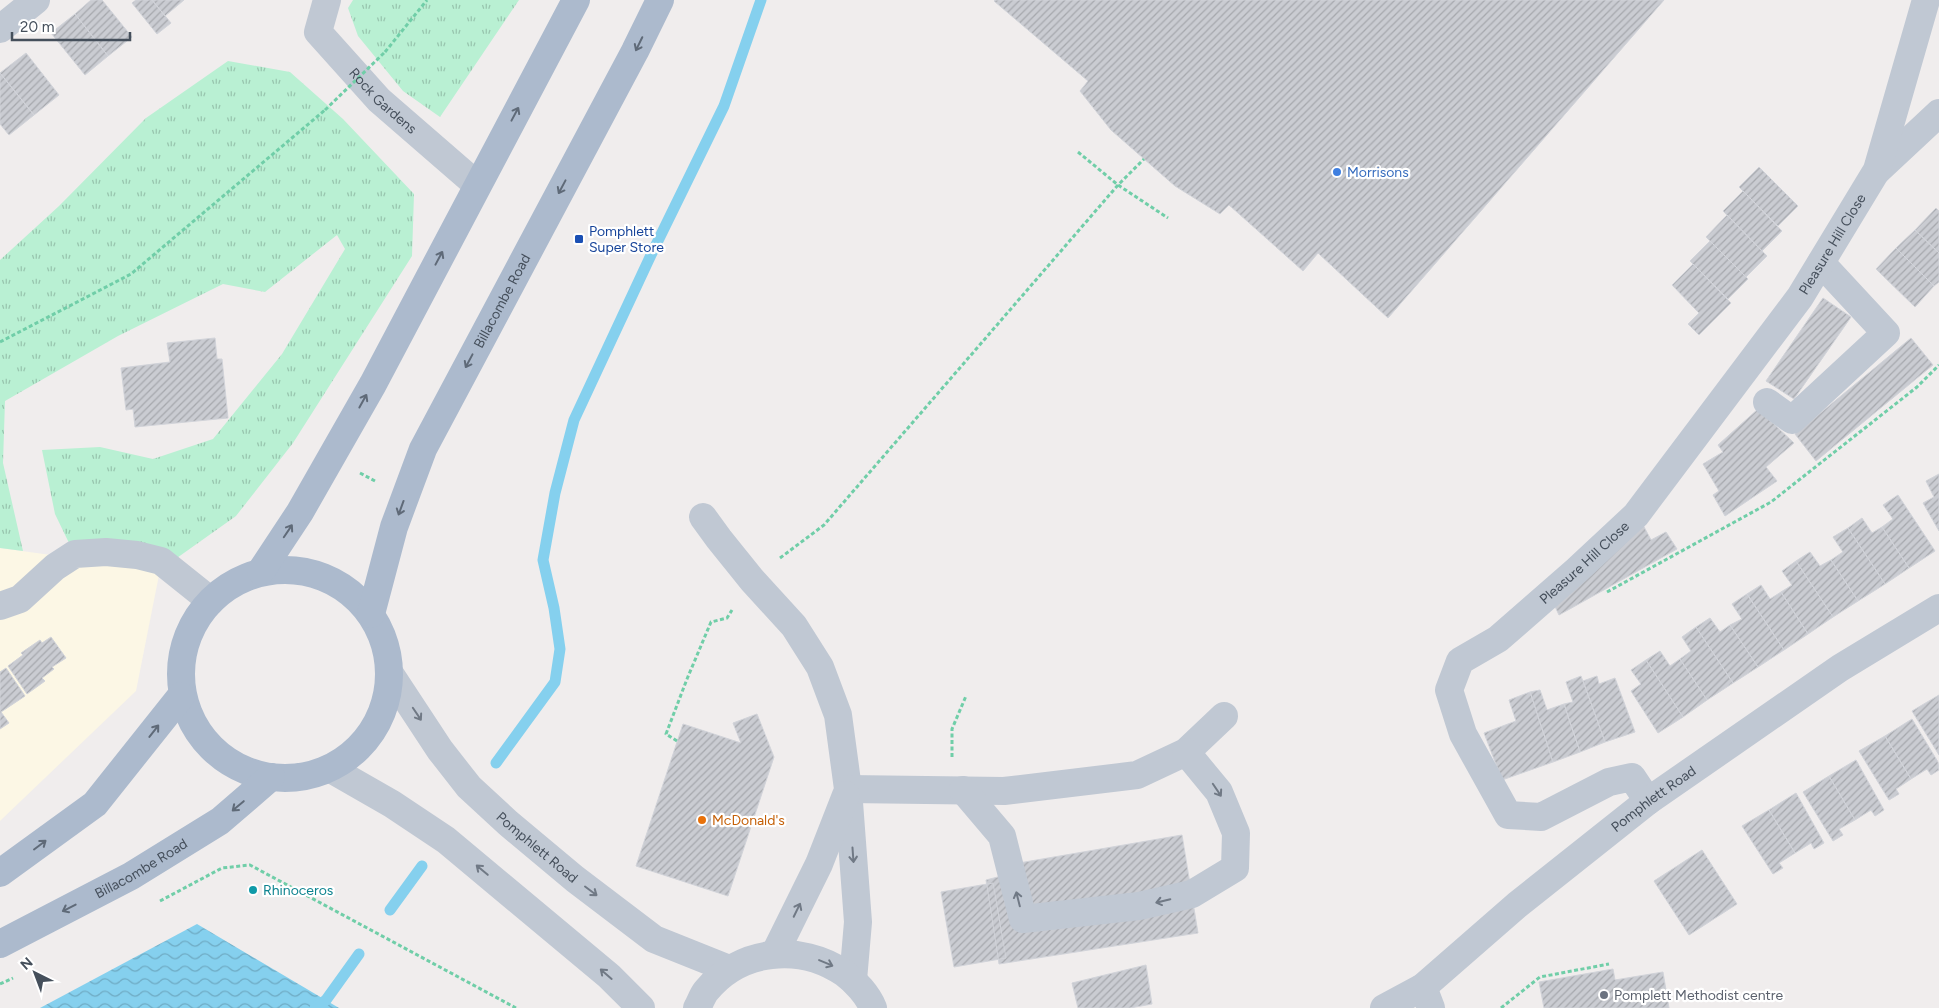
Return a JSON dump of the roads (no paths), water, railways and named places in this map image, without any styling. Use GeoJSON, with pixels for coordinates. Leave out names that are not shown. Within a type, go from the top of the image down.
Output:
{"type":"FeatureCollection","features":[{"type":"Feature","properties":{"kind":"main road"},"geometry":{"type":"LineString","coordinates":[[261,572],[300,512],[372,384],[576,0]]}},
{"type":"Feature","properties":{"kind":"main road","name":"Billacombe Road"},"geometry":{"type":"LineString","coordinates":[[371,614],[394,527],[423,449],[631,59],[660,0]]}},
{"type":"Feature","properties":{"kind":"main road"},"geometry":{"type":"LineString","coordinates":[[302,570],[341,585],[371,614],[385,642],[390,674],[383,712],[362,746],[331,769],[301,778],[257,776],[222,760],[196,732],[181,696],[181,656],[196,618],[211,601],[224,588],[261,572],[302,570]]}},
{"type":"Feature","properties":{"kind":"main road"},"geometry":{"type":"LineString","coordinates":[[0,873],[95,804],[181,696]]}},
{"type":"Feature","properties":{"kind":"main road","name":"Billacombe Road"},"geometry":{"type":"LineString","coordinates":[[0,944],[131,876],[220,821],[272,777]]}},
{"type":"Feature","properties":{"kind":"street"},"geometry":{"type":"LineString","coordinates":[[0,29],[36,0]]}},
{"type":"Feature","properties":{"kind":"street","name":"Rock Gardens"},"geometry":{"type":"LineString","coordinates":[[326,0],[318,32],[379,100],[477,185]]}},
{"type":"Feature","properties":{"kind":"street","name":"Pleasure Hill Close"},"geometry":{"type":"LineString","coordinates":[[1648,801],[1632,777],[1609,782],[1541,817],[1508,815],[1463,734],[1449,690],[1460,661],[1498,638],[1578,570],[1636,515],[1800,297],[1877,170],[1928,0],[1939,10]]}},
{"type":"Feature","properties":{"kind":"street","name":"Pleasure Hill Close"},"geometry":{"type":"LineString","coordinates":[[1877,170],[1939,113]]}},
{"type":"Feature","properties":{"kind":"street"},"geometry":{"type":"LineString","coordinates":[[1767,402],[1792,420],[1886,333],[1821,263]]}},
{"type":"Feature","properties":{"kind":"street"},"geometry":{"type":"LineString","coordinates":[[703,517],[752,580],[794,626],[820,667],[838,715],[848,789],[858,922],[853,980]]}},
{"type":"Feature","properties":{"kind":"street"},"geometry":{"type":"LineString","coordinates":[[0,606],[20,599],[56,567],[75,554],[106,552],[137,555],[160,561],[211,601]]}},
{"type":"Feature","properties":{"kind":"street","name":"Pomphlett Road"},"geometry":{"type":"LineString","coordinates":[[1384,1008],[1427,997],[1517,905],[1648,801],[1840,668],[1939,608]]}},
{"type":"Feature","properties":{"kind":"street","name":"Pomphlett Road"},"geometry":{"type":"LineString","coordinates":[[390,674],[440,750],[469,787],[508,823],[575,879],[654,939],[729,969]]}},
{"type":"Feature","properties":{"kind":"street"},"geometry":{"type":"LineString","coordinates":[[848,789],[1004,791],[1137,775],[1186,752],[1224,716]]}},
{"type":"Feature","properties":{"kind":"street"},"geometry":{"type":"LineString","coordinates":[[957,790],[1002,836],[1023,919],[1139,906],[1192,894],[1235,868],[1236,833],[1219,792],[1186,752]]}},
{"type":"Feature","properties":{"kind":"street"},"geometry":{"type":"LineString","coordinates":[[331,769],[392,804],[446,840],[609,976],[641,1008]]}},
{"type":"Feature","properties":{"kind":"street"},"geometry":{"type":"LineString","coordinates":[[776,953],[819,864],[848,789]]}},
{"type":"Feature","properties":{"kind":"street"},"geometry":{"type":"LineString","coordinates":[[697,1008],[706,992],[729,969],[751,958],[776,953],[803,955],[830,963],[853,980],[873,1008]]}},
{"type":"Feature","properties":{"kind":"water"},"geometry":{"type":"Polygon","coordinates":[[[197,924],[339,1008],[40,1008],[197,924]]]}},
{"type":"Feature","properties":{"kind":"waterway"},"geometry":{"type":"LineString","coordinates":[[496,763],[555,682],[560,649],[554,608],[543,560],[555,493],[574,420],[651,255],[724,106],[761,0]]}},
{"type":"Feature","properties":{"kind":"waterway"},"geometry":{"type":"LineString","coordinates":[[390,910],[422,866]]}},
{"type":"Feature","properties":{"kind":"waterway"},"geometry":{"type":"LineString","coordinates":[[315,1008],[326,1000],[359,954]]}},
{"type":"Feature","properties":{"kind":"place","name":"Morrisons"},"geometry":{"type":"Point","coordinates":[1337,172]}},
{"type":"Feature","properties":{"kind":"place","name":"Pomphlett Super Store"},"geometry":{"type":"Point","coordinates":[579,239]}},
{"type":"Feature","properties":{"kind":"place","name":"McDonald's"},"geometry":{"type":"Point","coordinates":[702,820]}},
{"type":"Feature","properties":{"kind":"place","name":"Rhinoceros"},"geometry":{"type":"Point","coordinates":[253,890]}},
{"type":"Feature","properties":{"kind":"place","name":"Pomplett Methodist centre"},"geometry":{"type":"Point","coordinates":[1604,995]}}]}
